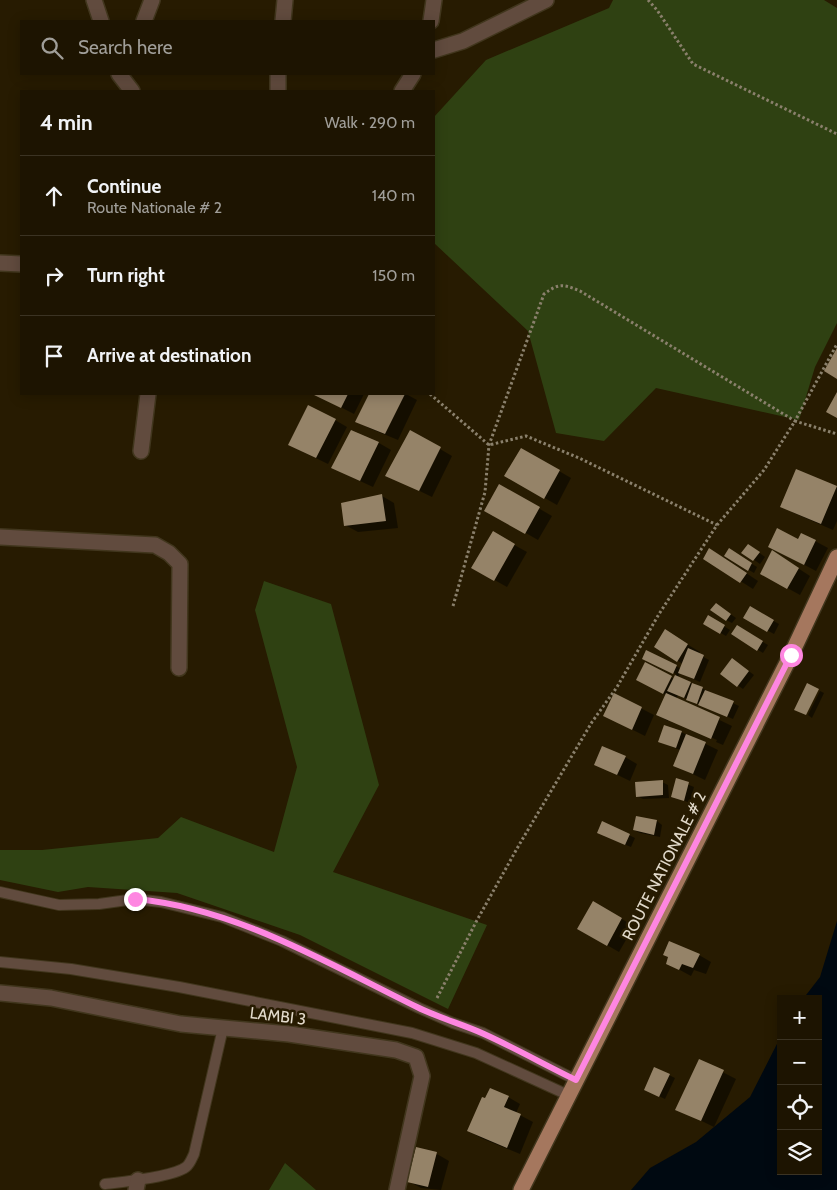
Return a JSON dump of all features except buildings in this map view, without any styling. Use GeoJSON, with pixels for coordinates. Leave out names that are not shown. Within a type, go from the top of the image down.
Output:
{"type":"FeatureCollection","features":[{"type":"Feature","properties":{"kind":"main road","name":"ROUTE NATIONALE # 2"},"geometry":{"type":"LineString","coordinates":[[521,1190],[791,655],[837,557]]}},
{"type":"Feature","properties":{"kind":"street"},"geometry":{"type":"LineString","coordinates":[[94,0],[101,20]]}},
{"type":"Feature","properties":{"kind":"street"},"geometry":{"type":"LineString","coordinates":[[144,20],[152,0]]}},
{"type":"Feature","properties":{"kind":"street"},"geometry":{"type":"LineString","coordinates":[[283,20],[285,0]]}},
{"type":"Feature","properties":{"kind":"street"},"geometry":{"type":"LineString","coordinates":[[432,20],[434,0]]}},
{"type":"Feature","properties":{"kind":"street"},"geometry":{"type":"LineString","coordinates":[[435,50],[463,41],[546,0]]}},
{"type":"Feature","properties":{"kind":"street"},"geometry":{"type":"LineString","coordinates":[[120,75],[131,90]]}},
{"type":"Feature","properties":{"kind":"street"},"geometry":{"type":"LineString","coordinates":[[278,75],[278,90]]}},
{"type":"Feature","properties":{"kind":"street"},"geometry":{"type":"LineString","coordinates":[[403,90],[412,75]]}},
{"type":"Feature","properties":{"kind":"street"},"geometry":{"type":"LineString","coordinates":[[0,263],[20,264]]}},
{"type":"Feature","properties":{"kind":"street"},"geometry":{"type":"LineString","coordinates":[[141,451],[148,395]]}},
{"type":"Feature","properties":{"kind":"street"},"geometry":{"type":"LineString","coordinates":[[0,537],[155,545],[169,553],[180,564],[179,668]]}},
{"type":"Feature","properties":{"kind":"street","name":"LAMBI 3"},"geometry":{"type":"LineString","coordinates":[[0,993],[51,998],[181,1024],[289,1034],[396,1050],[416,1057],[422,1076],[397,1190]]}},
{"type":"Feature","properties":{"kind":"lane"},"geometry":{"type":"LineString","coordinates":[[0,892],[59,905],[99,904],[135,899],[161,902],[222,917],[282,940],[429,1013],[483,1033],[576,1080]]}},
{"type":"Feature","properties":{"kind":"lane"},"geometry":{"type":"LineString","coordinates":[[0,962],[71,969],[179,987],[412,1032],[476,1053],[568,1095]]}},
{"type":"Feature","properties":{"kind":"lane"},"geometry":{"type":"LineString","coordinates":[[105,1184],[137,1185],[177,1171],[185,1167],[190,1161],[194,1154],[223,1028]]}},
{"type":"Feature","properties":{"kind":"path"},"geometry":{"type":"LineString","coordinates":[[648,0],[657,10],[693,64],[837,134]]}},
{"type":"Feature","properties":{"kind":"path"},"geometry":{"type":"LineString","coordinates":[[453,606],[485,492],[489,445],[544,294],[555,286],[565,285],[580,291],[795,421],[837,434]]}},
{"type":"Feature","properties":{"kind":"path"},"geometry":{"type":"LineString","coordinates":[[429,1013],[481,914],[592,722],[617,687],[659,614],[717,525],[764,470],[795,421],[837,344]]}},
{"type":"Feature","properties":{"kind":"path"},"geometry":{"type":"LineString","coordinates":[[431,395],[489,445]]}},
{"type":"Feature","properties":{"kind":"path"},"geometry":{"type":"LineString","coordinates":[[489,445],[526,436],[579,458],[717,525]]}},
{"type":"Feature","properties":{"kind":"green space"},"geometry":{"type":"Polygon","coordinates":[[[613,0],[824,0],[837,8],[837,323],[815,367],[799,420],[656,388],[604,441],[556,433],[528,331],[435,244],[435,116],[486,60],[609,8],[613,0]]]}},
{"type":"Feature","properties":{"kind":"green space"},"geometry":{"type":"Polygon","coordinates":[[[264,581],[331,604],[379,785],[333,872],[487,925],[448,1009],[300,935],[177,893],[88,887],[58,892],[0,880],[0,850],[42,850],[158,838],[181,817],[274,852],[297,767],[255,610],[264,581]]]}},
{"type":"Feature","properties":{"kind":"green space"},"geometry":{"type":"Polygon","coordinates":[[[285,1163],[316,1190],[269,1190],[285,1163]]]}},
{"type":"Feature","properties":{"kind":"shaded area"},"geometry":{"type":"Polygon","coordinates":[[[837,921],[837,1190],[631,1190],[650,1168],[696,1142],[750,1097],[777,1044],[777,1175],[822,1175],[822,995],[806,995],[820,977],[837,921]]]}},
{"type":"Feature","properties":{"kind":"route"},"geometry":{"type":"LineString","coordinates":[[135,899],[161,902],[222,917],[282,940],[419,1008],[453,1023],[483,1033],[576,1080],[791,655]]}}]}
